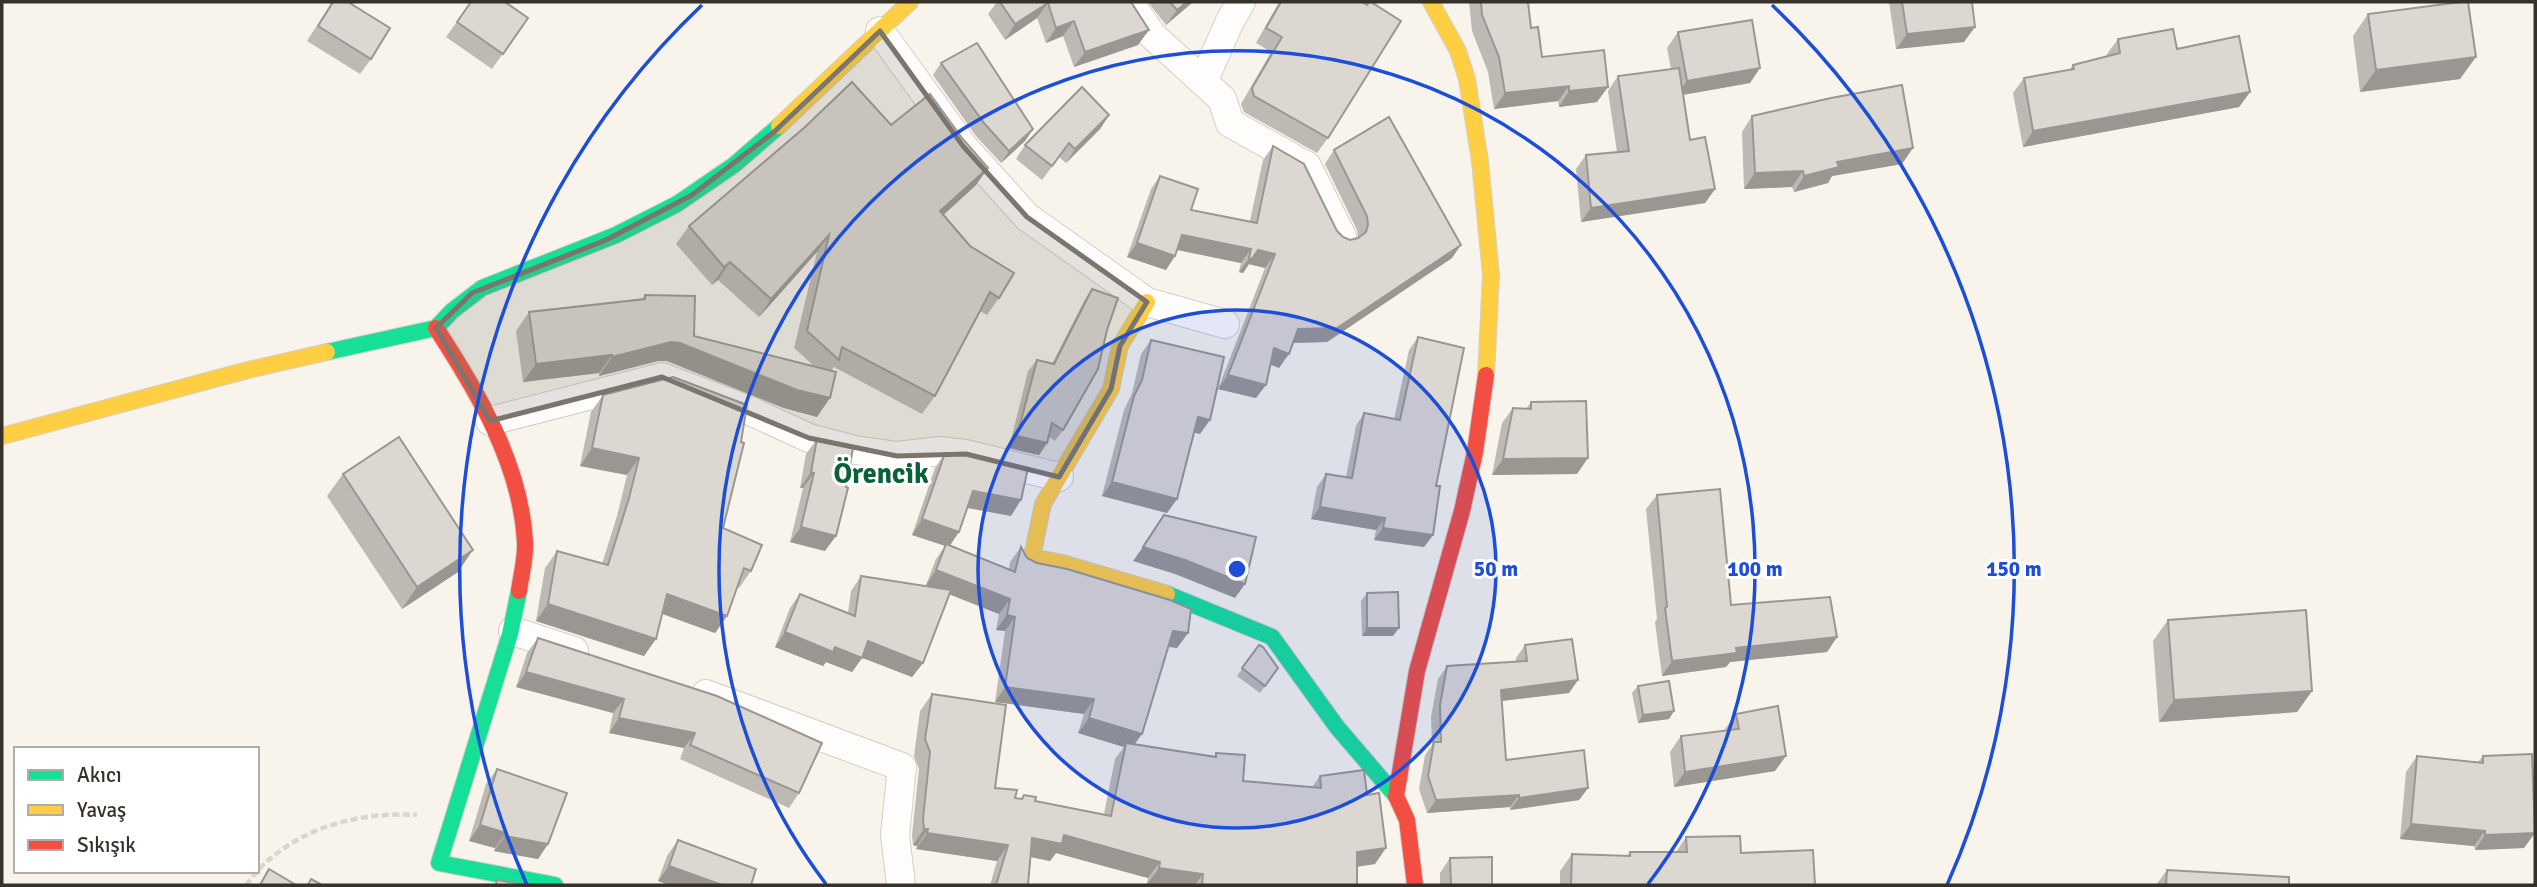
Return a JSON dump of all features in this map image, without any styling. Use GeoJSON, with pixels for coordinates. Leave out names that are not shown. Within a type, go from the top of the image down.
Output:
{"type":"FeatureCollection","features":[{"type":"Feature","properties":{"kind":"street"},"geometry":{"type":"LineString","coordinates":[[2,436],[248,370],[436,328],[472,293],[495,280],[606,240],[692,195],[774,132],[910,2]]}},
{"type":"Feature","properties":{"kind":"street"},"geometry":{"type":"LineString","coordinates":[[1129,2],[1152,36],[1222,99],[1230,123],[1307,166],[1342,237]]}},
{"type":"Feature","properties":{"kind":"street"},"geometry":{"type":"LineString","coordinates":[[1203,82],[1241,2]]}},
{"type":"Feature","properties":{"kind":"street"},"geometry":{"type":"LineString","coordinates":[[1396,796],[1417,671],[1462,510],[1475,452],[1485,394],[1491,275],[1480,161],[1467,79],[1458,51],[1431,2]]}},
{"type":"Feature","properties":{"kind":"street"},"geometry":{"type":"LineString","coordinates":[[880,31],[963,146],[1027,217],[1147,302],[1225,324]]}},
{"type":"Feature","properties":{"kind":"street"},"geometry":{"type":"LineString","coordinates":[[1147,302],[1120,345],[1111,389],[1043,504],[1032,557],[1062,563],[1167,594],[1272,637],[1337,727],[1396,796],[1407,820],[1415,885]]}},
{"type":"Feature","properties":{"kind":"street"},"geometry":{"type":"LineString","coordinates":[[436,328],[474,389],[490,421],[517,501],[526,542],[513,631],[503,655],[439,863],[555,885]]}},
{"type":"Feature","properties":{"kind":"street"},"geometry":{"type":"LineString","coordinates":[[490,421],[662,377],[746,409],[808,439],[897,456],[940,451],[966,454],[1059,477]]}},
{"type":"Feature","properties":{"kind":"street"},"geometry":{"type":"LineString","coordinates":[[513,631],[599,659]]}},
{"type":"Feature","properties":{"kind":"street"},"geometry":{"type":"LineString","coordinates":[[686,687],[902,767],[895,835],[901,885]]}},
{"type":"Feature","properties":{"kind":"path"},"geometry":{"type":"LineString","coordinates":[[259,870],[284,847],[327,826],[403,814],[452,820]]}},
{"type":"Feature","properties":{"kind":"highlighted area"},"geometry":{"type":"Polygon","coordinates":[[[880,31],[963,146],[1027,217],[1147,302],[1120,346],[1111,389],[1059,477],[966,454],[897,456],[809,438],[662,377],[490,421],[436,328],[472,293],[606,240],[692,195],[774,132],[880,31]]]}},
{"type":"Feature","properties":{"kind":"building"},"geometry":{"type":"Polygon","coordinates":[[[333,2],[348,2],[390,28],[371,59],[318,26],[333,2]]]}},
{"type":"Feature","properties":{"kind":"building"},"geometry":{"type":"Polygon","coordinates":[[[471,2],[505,2],[528,18],[503,54],[457,22],[471,2]]]}},
{"type":"Feature","properties":{"kind":"building"},"geometry":{"type":"Polygon","coordinates":[[[1000,2],[1131,2],[1149,30],[1085,52],[1074,21],[1056,28],[1048,3],[1015,24],[1000,2]]]}},
{"type":"Feature","properties":{"kind":"building"},"geometry":{"type":"Polygon","coordinates":[[[1170,2],[1187,2],[1177,10],[1170,2]]]}},
{"type":"Feature","properties":{"kind":"building"},"geometry":{"type":"Polygon","coordinates":[[[1281,2],[1362,2],[1367,5],[1371,2],[1401,21],[1328,138],[1254,96],[1252,88],[1282,37],[1266,28],[1281,2]]]}},
{"type":"Feature","properties":{"kind":"building"},"geometry":{"type":"Polygon","coordinates":[[[1481,2],[1528,2],[1531,28],[1538,27],[1542,57],[1604,50],[1608,87],[1569,91],[1569,86],[1505,93],[1499,57],[1482,15],[1481,2]]]}},
{"type":"Feature","properties":{"kind":"building"},"geometry":{"type":"Polygon","coordinates":[[[1902,2],[1972,2],[1975,27],[1907,34],[1902,2]]]}},
{"type":"Feature","properties":{"kind":"building"},"geometry":{"type":"Polygon","coordinates":[[[2468,2],[2476,57],[2376,70],[2368,14],[2468,2]]]}},
{"type":"Feature","properties":{"kind":"building"},"geometry":{"type":"Polygon","coordinates":[[[1752,20],[1760,68],[1687,81],[1678,32],[1752,20]]]}},
{"type":"Feature","properties":{"kind":"building"},"geometry":{"type":"Polygon","coordinates":[[[2173,29],[2177,49],[2239,36],[2250,92],[2033,131],[2024,78],[2074,69],[2073,65],[2120,53],[2118,39],[2173,29]]]}},
{"type":"Feature","properties":{"kind":"building"},"geometry":{"type":"Polygon","coordinates":[[[977,43],[1033,129],[1009,151],[984,123],[941,63],[977,43]]]}},
{"type":"Feature","properties":{"kind":"building"},"geometry":{"type":"Polygon","coordinates":[[[1679,68],[1690,140],[1705,137],[1715,189],[1591,208],[1586,155],[1629,151],[1618,76],[1679,68]]]}},
{"type":"Feature","properties":{"kind":"building"},"geometry":{"type":"Polygon","coordinates":[[[852,82],[891,125],[930,94],[988,168],[940,211],[970,246],[1014,273],[999,298],[990,292],[935,396],[842,347],[839,360],[807,331],[829,235],[771,299],[730,262],[724,267],[689,226],[805,127],[852,82]]]}},
{"type":"Feature","properties":{"kind":"building"},"geometry":{"type":"Polygon","coordinates":[[[1902,85],[1913,148],[1837,162],[1839,167],[1804,176],[1803,171],[1755,173],[1752,116],[1902,85]]]}},
{"type":"Feature","properties":{"kind":"building"},"geometry":{"type":"Polygon","coordinates":[[[1082,87],[1109,115],[1075,149],[1069,143],[1052,166],[1025,145],[1082,87]]]}},
{"type":"Feature","properties":{"kind":"building"},"geometry":{"type":"Polygon","coordinates":[[[1389,117],[1461,245],[1337,328],[1298,329],[1289,354],[1274,348],[1266,385],[1228,375],[1275,254],[1258,250],[1252,259],[1249,258],[1251,249],[1182,235],[1175,256],[1137,243],[1160,176],[1198,189],[1191,210],[1257,223],[1273,146],[1304,164],[1337,231],[1350,240],[1358,238],[1366,232],[1367,216],[1334,150],[1389,117]]]}},
{"type":"Feature","properties":{"kind":"building"},"geometry":{"type":"Polygon","coordinates":[[[1092,289],[1118,298],[1098,369],[1063,430],[1052,423],[1047,443],[1017,436],[1037,360],[1054,364],[1092,289]]]}},
{"type":"Feature","properties":{"kind":"building"},"geometry":{"type":"Polygon","coordinates":[[[645,295],[695,296],[694,336],[836,372],[830,398],[797,390],[680,343],[671,342],[612,357],[536,364],[529,312],[645,299],[645,295]]]}},
{"type":"Feature","properties":{"kind":"building"},"geometry":{"type":"Polygon","coordinates":[[[1418,337],[1464,348],[1436,486],[1440,486],[1433,535],[1383,528],[1385,518],[1320,507],[1326,474],[1352,478],[1364,413],[1400,420],[1418,337]]]}},
{"type":"Feature","properties":{"kind":"building"},"geometry":{"type":"Polygon","coordinates":[[[1151,340],[1224,357],[1210,420],[1198,417],[1177,499],[1112,482],[1151,340]]]}},
{"type":"Feature","properties":{"kind":"building"},"geometry":{"type":"Polygon","coordinates":[[[673,377],[747,405],[741,442],[744,443],[723,528],[762,545],[751,571],[744,568],[727,616],[667,594],[656,639],[548,604],[557,551],[608,565],[629,498],[639,458],[592,448],[603,395],[673,377]]]}},
{"type":"Feature","properties":{"kind":"building"},"geometry":{"type":"Polygon","coordinates":[[[1586,401],[1588,458],[1503,459],[1513,408],[1531,409],[1531,402],[1586,401]]]}},
{"type":"Feature","properties":{"kind":"building"},"geometry":{"type":"Polygon","coordinates":[[[399,437],[473,550],[417,587],[343,474],[399,437]]]}},
{"type":"Feature","properties":{"kind":"building"},"geometry":{"type":"Polygon","coordinates":[[[817,439],[853,448],[846,487],[848,488],[836,536],[801,527],[814,473],[811,472],[817,439]]]}},
{"type":"Feature","properties":{"kind":"building"},"geometry":{"type":"Polygon","coordinates":[[[945,453],[974,455],[1028,468],[1021,500],[973,491],[959,532],[922,519],[945,453]]]}},
{"type":"Feature","properties":{"kind":"building"},"geometry":{"type":"Polygon","coordinates":[[[1720,489],[1731,605],[1830,597],[1837,637],[1736,648],[1737,653],[1672,661],[1665,608],[1657,495],[1720,489]]]}},
{"type":"Feature","properties":{"kind":"building"},"geometry":{"type":"Polygon","coordinates":[[[1164,515],[1256,537],[1245,584],[1185,560],[1143,547],[1164,515]]]}},
{"type":"Feature","properties":{"kind":"building"},"geometry":{"type":"Polygon","coordinates":[[[946,544],[1015,572],[1021,547],[1027,558],[1037,563],[1067,569],[1170,600],[1191,609],[1188,633],[1173,631],[1142,734],[1089,718],[1094,699],[1005,687],[1015,617],[1007,615],[1010,599],[936,570],[946,544]]]}},
{"type":"Feature","properties":{"kind":"building"},"geometry":{"type":"Polygon","coordinates":[[[861,576],[951,590],[923,663],[868,641],[862,658],[835,647],[833,652],[785,632],[800,594],[855,616],[861,576]]]}},
{"type":"Feature","properties":{"kind":"building"},"geometry":{"type":"Polygon","coordinates":[[[1398,592],[1399,628],[1367,628],[1367,593],[1398,592]]]}},
{"type":"Feature","properties":{"kind":"building"},"geometry":{"type":"Polygon","coordinates":[[[2306,610],[2312,691],[2174,700],[2168,620],[2306,610]]]}},
{"type":"Feature","properties":{"kind":"building"},"geometry":{"type":"Polygon","coordinates":[[[538,638],[717,696],[822,743],[799,793],[690,745],[695,733],[619,718],[624,699],[526,672],[538,638]]]}},
{"type":"Feature","properties":{"kind":"building"},"geometry":{"type":"Polygon","coordinates":[[[1572,639],[1578,680],[1501,690],[1506,760],[1584,750],[1588,788],[1519,798],[1519,795],[1436,800],[1428,776],[1434,742],[1441,742],[1440,705],[1447,666],[1527,661],[1525,645],[1572,639]]]}},
{"type":"Feature","properties":{"kind":"building"},"geometry":{"type":"Polygon","coordinates":[[[1259,645],[1278,668],[1265,686],[1242,668],[1259,645]]]}},
{"type":"Feature","properties":{"kind":"building"},"geometry":{"type":"Polygon","coordinates":[[[1669,681],[1674,711],[1643,715],[1638,686],[1669,681]]]}},
{"type":"Feature","properties":{"kind":"building"},"geometry":{"type":"Polygon","coordinates":[[[932,694],[1006,705],[995,788],[1017,790],[1015,798],[1022,799],[1024,795],[1036,797],[1035,801],[1111,816],[1126,743],[1216,757],[1216,753],[1245,755],[1243,781],[1321,788],[1320,776],[1364,770],[1367,795],[1379,793],[1386,848],[1357,852],[1357,885],[1202,885],[1203,874],[1159,868],[1160,862],[1064,835],[1062,844],[1032,838],[1028,885],[996,885],[1008,845],[927,833],[928,829],[924,829],[930,752],[925,739],[932,694]]]}},
{"type":"Feature","properties":{"kind":"building"},"geometry":{"type":"Polygon","coordinates":[[[1778,706],[1786,756],[1685,772],[1681,736],[1739,729],[1736,714],[1778,706]]]}},
{"type":"Feature","properties":{"kind":"building"},"geometry":{"type":"Polygon","coordinates":[[[2532,754],[2535,833],[2485,835],[2485,831],[2411,824],[2417,756],[2483,763],[2483,756],[2532,754]]]}},
{"type":"Feature","properties":{"kind":"building"},"geometry":{"type":"Polygon","coordinates":[[[497,769],[567,793],[548,844],[505,836],[506,833],[480,825],[497,769]]]}},
{"type":"Feature","properties":{"kind":"building"},"geometry":{"type":"Polygon","coordinates":[[[1740,836],[1741,853],[1813,850],[1815,885],[1571,885],[1572,854],[1630,856],[1630,852],[1687,852],[1686,837],[1740,836]]]}},
{"type":"Feature","properties":{"kind":"building"},"geometry":{"type":"Polygon","coordinates":[[[678,840],[756,869],[751,885],[722,885],[669,866],[678,840]]]}},
{"type":"Feature","properties":{"kind":"building"},"geometry":{"type":"Polygon","coordinates":[[[1492,857],[1492,885],[1451,885],[1450,858],[1492,857]]]}},
{"type":"Feature","properties":{"kind":"building"},"geometry":{"type":"Polygon","coordinates":[[[269,869],[296,885],[260,885],[269,869]]]}},
{"type":"Feature","properties":{"kind":"building"},"geometry":{"type":"Polygon","coordinates":[[[2167,870],[2289,877],[2289,885],[2166,885],[2167,870]]]}},
{"type":"Feature","properties":{"kind":"building"},"geometry":{"type":"Polygon","coordinates":[[[311,879],[322,885],[308,885],[311,879]]]}},
{"type":"Feature","properties":{"kind":"building"},"geometry":{"type":"Polygon","coordinates":[[[497,880],[527,885],[496,885],[497,880]]]}},
{"type":"Feature","properties":{"kind":"traffic: fast"},"geometry":{"type":"LineString","coordinates":[[327,352],[436,328],[452,311],[482,288],[616,235],[677,204],[734,165],[779,126]]}},
{"type":"Feature","properties":{"kind":"traffic: fast"},"geometry":{"type":"LineString","coordinates":[[519,591],[510,634],[439,863],[555,885]]}},
{"type":"Feature","properties":{"kind":"traffic: fast"},"geometry":{"type":"LineString","coordinates":[[1167,594],[1272,637],[1337,727],[1396,796]]}},
{"type":"Feature","properties":{"kind":"traffic: slow"},"geometry":{"type":"LineString","coordinates":[[779,126],[910,2]]}},
{"type":"Feature","properties":{"kind":"traffic: slow"},"geometry":{"type":"LineString","coordinates":[[1431,2],[1458,51],[1467,79],[1480,161],[1491,275],[1486,375]]}},
{"type":"Feature","properties":{"kind":"traffic: slow"},"geometry":{"type":"LineString","coordinates":[[1147,302],[1120,346],[1111,389],[1043,504],[1032,557],[1062,563],[1167,594]]}},
{"type":"Feature","properties":{"kind":"traffic: slow"},"geometry":{"type":"LineString","coordinates":[[2,436],[248,370],[327,352]]}},
{"type":"Feature","properties":{"kind":"traffic: jam"},"geometry":{"type":"LineString","coordinates":[[436,328],[481,403],[506,457],[515,485],[525,542],[519,591]]}},
{"type":"Feature","properties":{"kind":"traffic: jam"},"geometry":{"type":"LineString","coordinates":[[1415,885],[1407,820],[1396,796],[1417,671],[1462,511],[1475,452],[1486,375]]}},
{"type":"Feature","properties":{"kind":"district","name":"Örencik"},"geometry":{"type":"Point","coordinates":[881,474]}}]}
